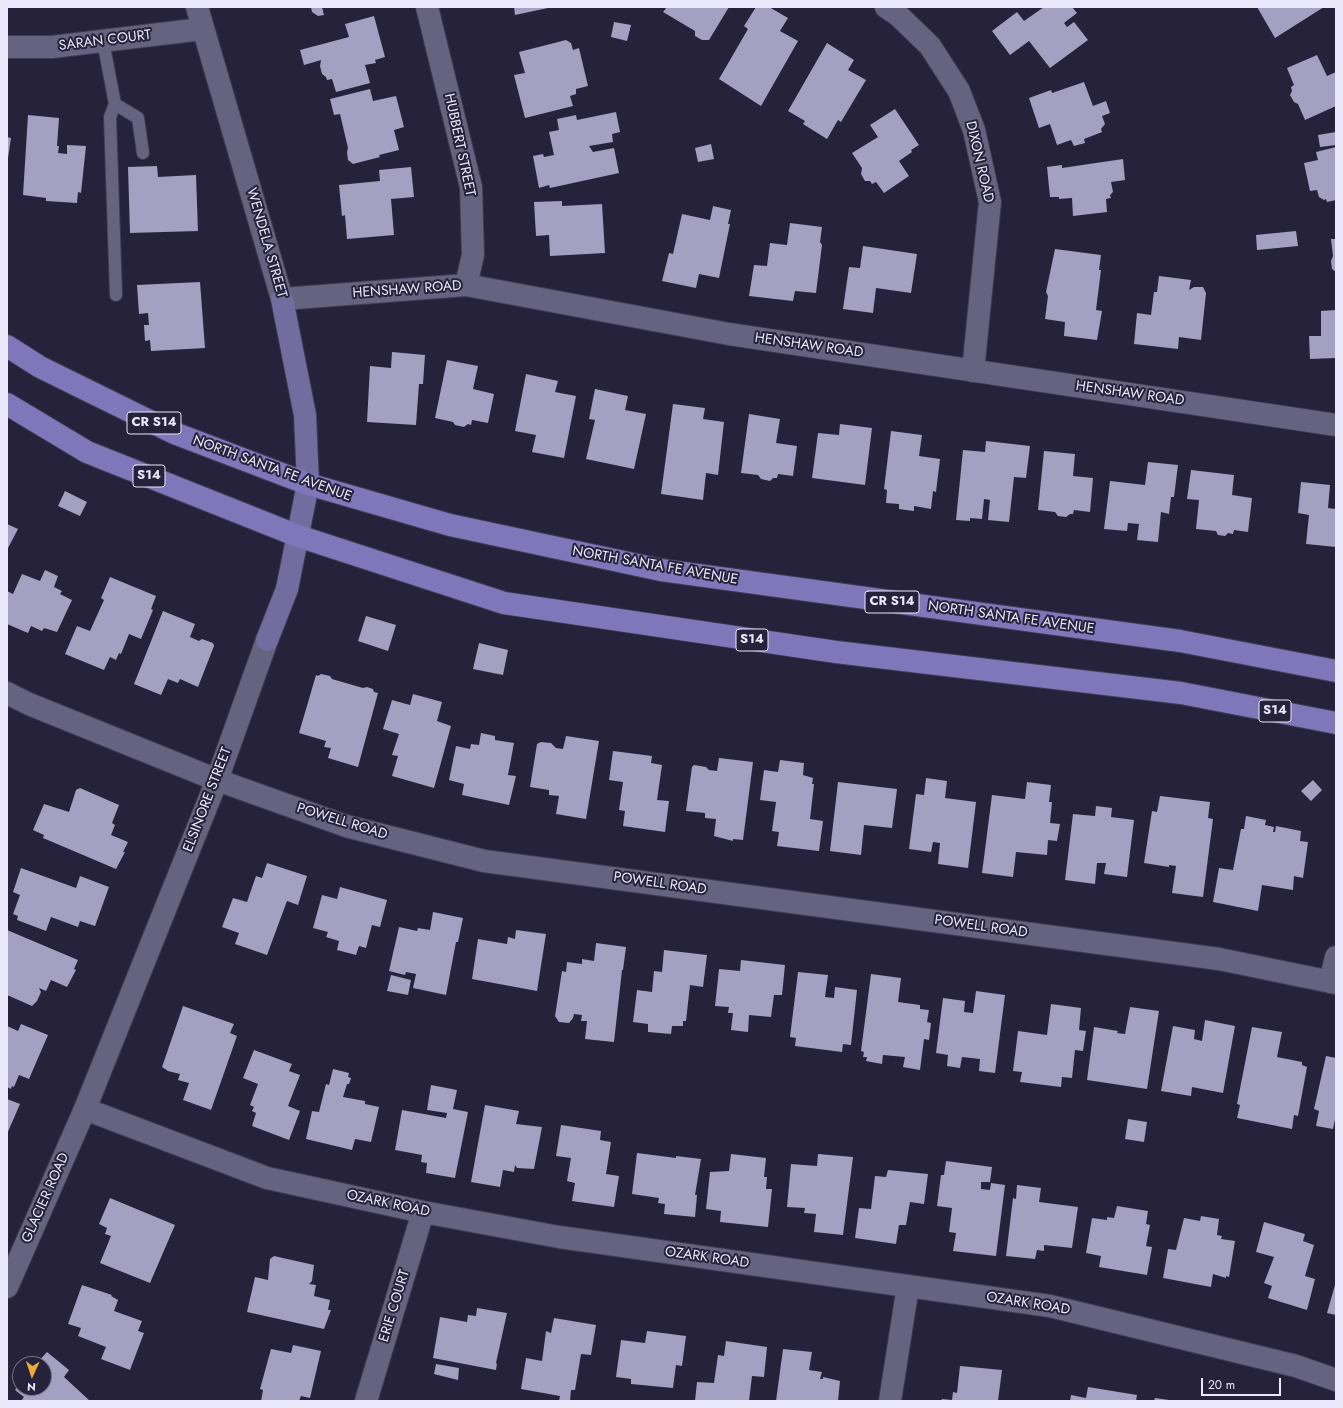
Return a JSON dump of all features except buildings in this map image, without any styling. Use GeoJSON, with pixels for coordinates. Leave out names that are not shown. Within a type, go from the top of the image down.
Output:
{"type":"FeatureCollection","features":[{"type":"Feature","properties":{"kind":"main road","name":"NORTH SANTA FE AVENUE"},"geometry":{"type":"LineString","coordinates":[[7,346],[40,367],[174,433],[308,484],[450,525],[661,570],[1180,641],[1336,671]]}},
{"type":"Feature","properties":{"kind":"main road","name":"S14"},"geometry":{"type":"LineString","coordinates":[[7,404],[87,452],[298,536],[504,603],[836,652],[1181,693],[1336,723]]}},
{"type":"Feature","properties":{"kind":"street","name":"WENDELA STREET"},"geometry":{"type":"LineString","coordinates":[[196,7],[282,298],[305,415],[308,484]]}},
{"type":"Feature","properties":{"kind":"street","name":"HUBBERT STREET"},"geometry":{"type":"LineString","coordinates":[[427,7],[471,187],[473,255],[466,285]]}},
{"type":"Feature","properties":{"kind":"street","name":"DIXON ROAD"},"geometry":{"type":"LineString","coordinates":[[886,7],[898,15],[930,46],[959,91],[974,130],[990,202],[973,371]]}},
{"type":"Feature","properties":{"kind":"street","name":"SARAN COURT"},"geometry":{"type":"LineString","coordinates":[[7,47],[52,47],[202,29]]}},
{"type":"Feature","properties":{"kind":"street","name":"HENSHAW ROAD"},"geometry":{"type":"LineString","coordinates":[[282,298],[466,285],[729,334],[1336,425]]}},
{"type":"Feature","properties":{"kind":"street","name":"ELSINORE STREET"},"geometry":{"type":"LineString","coordinates":[[85,1109],[217,780],[267,640],[287,589],[308,484]]}},
{"type":"Feature","properties":{"kind":"street","name":"POWELL ROAD"},"geometry":{"type":"LineString","coordinates":[[7,693],[29,704],[217,780],[346,826],[484,861],[1220,959],[1333,983]]}},
{"type":"Feature","properties":{"kind":"street"},"geometry":{"type":"LineString","coordinates":[[1333,983],[1336,958]]}},
{"type":"Feature","properties":{"kind":"street","name":"OZARK ROAD"},"geometry":{"type":"LineString","coordinates":[[85,1109],[267,1178],[423,1212],[559,1238],[1050,1306],[1296,1366],[1336,1380]]}},
{"type":"Feature","properties":{"kind":"street","name":"GLACIER ROAD"},"geometry":{"type":"LineString","coordinates":[[7,1287],[85,1109]]}},
{"type":"Feature","properties":{"kind":"street","name":"ERIE COURT"},"geometry":{"type":"LineString","coordinates":[[366,1401],[423,1212]]}},
{"type":"Feature","properties":{"kind":"street"},"geometry":{"type":"LineString","coordinates":[[890,1401],[908,1286]]}},
{"type":"Feature","properties":{"kind":"lane"},"geometry":{"type":"LineString","coordinates":[[103,41],[115,104],[110,117],[116,295]]}},
{"type":"Feature","properties":{"kind":"lane"},"geometry":{"type":"LineString","coordinates":[[115,104],[138,118],[143,153]]}}]}
